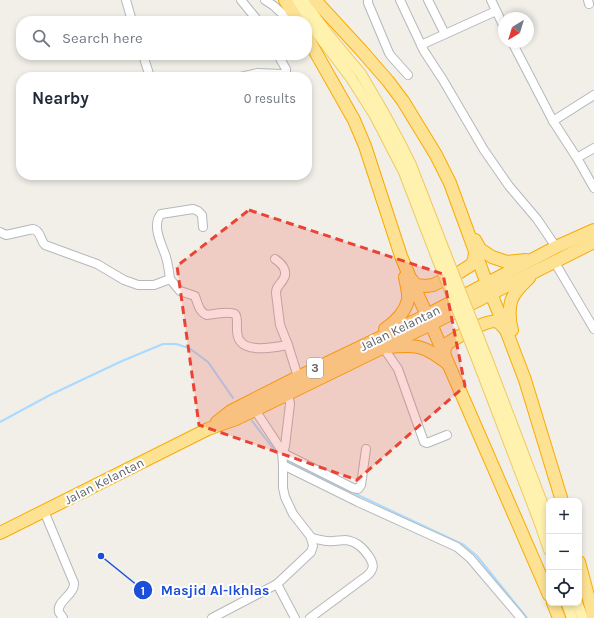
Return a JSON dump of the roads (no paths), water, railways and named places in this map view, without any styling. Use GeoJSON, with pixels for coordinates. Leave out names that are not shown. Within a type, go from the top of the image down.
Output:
{"type":"FeatureCollection","features":[{"type":"Feature","properties":{"kind":"highway"},"geometry":{"type":"LineString","coordinates":[[285,0],[295,16]]}},
{"type":"Feature","properties":{"kind":"highway"},"geometry":{"type":"LineString","coordinates":[[315,0],[361,50],[403,101],[436,154],[450,182],[489,289],[525,380],[561,498]]}},
{"type":"Feature","properties":{"kind":"highway"},"geometry":{"type":"LineString","coordinates":[[312,46],[354,120],[365,146],[401,256],[410,278],[508,498],[546,588]]}},
{"type":"Feature","properties":{"kind":"highway"},"geometry":{"type":"LineString","coordinates":[[462,214],[480,250],[492,257],[507,262],[524,261],[552,254]]}},
{"type":"Feature","properties":{"kind":"highway","name":"Jalan Kelantan"},"geometry":{"type":"LineString","coordinates":[[208,429],[231,411],[361,347],[429,319],[489,289],[594,230]]}},
{"type":"Feature","properties":{"kind":"highway","name":"Jalan Kelantan"},"geometry":{"type":"LineString","coordinates":[[489,289],[538,270],[552,254],[594,242]]}},
{"type":"Feature","properties":{"kind":"highway"},"geometry":{"type":"LineString","coordinates":[[410,278],[416,285],[433,285],[460,272],[470,265],[474,260],[476,252]]}},
{"type":"Feature","properties":{"kind":"highway"},"geometry":{"type":"LineString","coordinates":[[361,347],[394,323],[403,312],[408,299],[401,256]]}},
{"type":"Feature","properties":{"kind":"highway"},"geometry":{"type":"LineString","coordinates":[[525,380],[521,358],[510,324],[509,316],[512,296],[538,270]]}},
{"type":"Feature","properties":{"kind":"highway","name":"Jalan Kelantan"},"geometry":{"type":"LineString","coordinates":[[0,533],[208,429],[236,419],[383,347],[429,319]]}},
{"type":"Feature","properties":{"kind":"highway"},"geometry":{"type":"LineString","coordinates":[[446,359],[445,348],[448,343],[485,323],[494,321],[500,323],[506,330]]}},
{"type":"Feature","properties":{"kind":"highway"},"geometry":{"type":"LineString","coordinates":[[383,347],[413,345],[429,350],[446,359]]}},
{"type":"Feature","properties":{"kind":"highway"},"geometry":{"type":"LineString","coordinates":[[581,570],[594,618]]}},
{"type":"Feature","properties":{"kind":"highway"},"geometry":{"type":"LineString","coordinates":[[554,606],[559,618]]}},
{"type":"Feature","properties":{"kind":"main road"},"geometry":{"type":"LineString","coordinates":[[292,0],[304,16]]}},
{"type":"Feature","properties":{"kind":"main road"},"geometry":{"type":"LineString","coordinates":[[303,0],[326,32],[361,74],[400,141],[411,165],[442,256],[546,514]]}},
{"type":"Feature","properties":{"kind":"main road"},"geometry":{"type":"LineString","coordinates":[[312,26],[351,78],[374,114],[404,172],[442,256]]}},
{"type":"Feature","properties":{"kind":"main road"},"geometry":{"type":"LineString","coordinates":[[482,358],[546,541]]}},
{"type":"Feature","properties":{"kind":"main road"},"geometry":{"type":"LineString","coordinates":[[568,606],[572,618]]}},
{"type":"Feature","properties":{"kind":"main road"},"geometry":{"type":"LineString","coordinates":[[578,606],[583,618]]}},
{"type":"Feature","properties":{"kind":"street"},"geometry":{"type":"LineString","coordinates":[[126,0],[131,16]]}},
{"type":"Feature","properties":{"kind":"street"},"geometry":{"type":"LineString","coordinates":[[241,0],[254,16]]}},
{"type":"Feature","properties":{"kind":"street"},"geometry":{"type":"LineString","coordinates":[[265,0],[285,16]]}},
{"type":"Feature","properties":{"kind":"street"},"geometry":{"type":"LineString","coordinates":[[322,0],[361,50]]}},
{"type":"Feature","properties":{"kind":"street"},"geometry":{"type":"LineString","coordinates":[[368,0],[389,53],[408,74]]}},
{"type":"Feature","properties":{"kind":"street"},"geometry":{"type":"LineString","coordinates":[[400,0],[420,45],[443,80],[488,156],[509,186],[537,219],[552,254],[594,329]]}},
{"type":"Feature","properties":{"kind":"street"},"geometry":{"type":"LineString","coordinates":[[428,0],[445,34]]}},
{"type":"Feature","properties":{"kind":"street"},"geometry":{"type":"LineString","coordinates":[[491,0],[498,15]]}},
{"type":"Feature","properties":{"kind":"street"},"geometry":{"type":"LineString","coordinates":[[420,45],[496,11]]}},
{"type":"Feature","properties":{"kind":"street"},"geometry":{"type":"LineString","coordinates":[[515,48],[553,121],[577,158],[591,176],[594,188]]}},
{"type":"Feature","properties":{"kind":"street"},"geometry":{"type":"LineString","coordinates":[[145,60],[148,72]]}},
{"type":"Feature","properties":{"kind":"street"},"geometry":{"type":"LineString","coordinates":[[281,60],[286,72]]}},
{"type":"Feature","properties":{"kind":"street"},"geometry":{"type":"LineString","coordinates":[[553,121],[594,95]]}},
{"type":"Feature","properties":{"kind":"street"},"geometry":{"type":"LineString","coordinates":[[577,158],[594,148]]}},
{"type":"Feature","properties":{"kind":"street"},"geometry":{"type":"LineString","coordinates":[[203,227],[202,215],[193,209],[161,214],[158,217],[157,231],[166,257],[170,279],[180,291],[195,296],[203,314],[234,314],[236,317],[237,335],[240,342],[249,347],[264,349],[288,345]]}},
{"type":"Feature","properties":{"kind":"street"},"geometry":{"type":"LineString","coordinates":[[0,232],[6,235],[36,229],[45,245],[97,264],[124,280],[138,285],[154,285],[170,279]]}},
{"type":"Feature","properties":{"kind":"street"},"geometry":{"type":"LineString","coordinates":[[275,259],[282,264],[285,272],[284,278],[276,288],[280,325],[298,377]]}},
{"type":"Feature","properties":{"kind":"street"},"geometry":{"type":"LineString","coordinates":[[383,347],[398,369],[424,442],[427,444],[447,435]]}},
{"type":"Feature","properties":{"kind":"street"},"geometry":{"type":"LineString","coordinates":[[212,618],[277,584],[311,552],[313,546],[311,538],[293,514],[285,497],[283,488],[283,453],[290,404],[288,394]]}},
{"type":"Feature","properties":{"kind":"street"},"geometry":{"type":"LineString","coordinates":[[255,410],[283,453],[353,488],[358,489],[361,485],[366,449]]}},
{"type":"Feature","properties":{"kind":"street"},"geometry":{"type":"LineString","coordinates":[[283,465],[457,547],[470,558],[520,618]]}},
{"type":"Feature","properties":{"kind":"street"},"geometry":{"type":"LineString","coordinates":[[44,511],[74,583],[72,592],[60,605],[58,611],[63,618]]}},
{"type":"Feature","properties":{"kind":"street"},"geometry":{"type":"LineString","coordinates":[[310,618],[368,575],[373,566],[364,549],[358,544],[345,540],[331,542],[311,538]]}},
{"type":"Feature","properties":{"kind":"street"},"geometry":{"type":"LineString","coordinates":[[277,584],[295,618]]}},
{"type":"Feature","properties":{"kind":"waterway"},"geometry":{"type":"LineString","coordinates":[[0,422],[50,395],[122,361],[163,344],[176,344],[189,348],[208,362],[233,398]]}},
{"type":"Feature","properties":{"kind":"waterway"},"geometry":{"type":"LineString","coordinates":[[252,421],[279,456]]}},
{"type":"Feature","properties":{"kind":"waterway"},"geometry":{"type":"LineString","coordinates":[[288,462],[464,545],[477,556],[527,618]]}},
{"type":"Feature","properties":{"kind":"place","name":"Masjid Al-Ikhlas"},"geometry":{"type":"Point","coordinates":[101,556]}}]}
